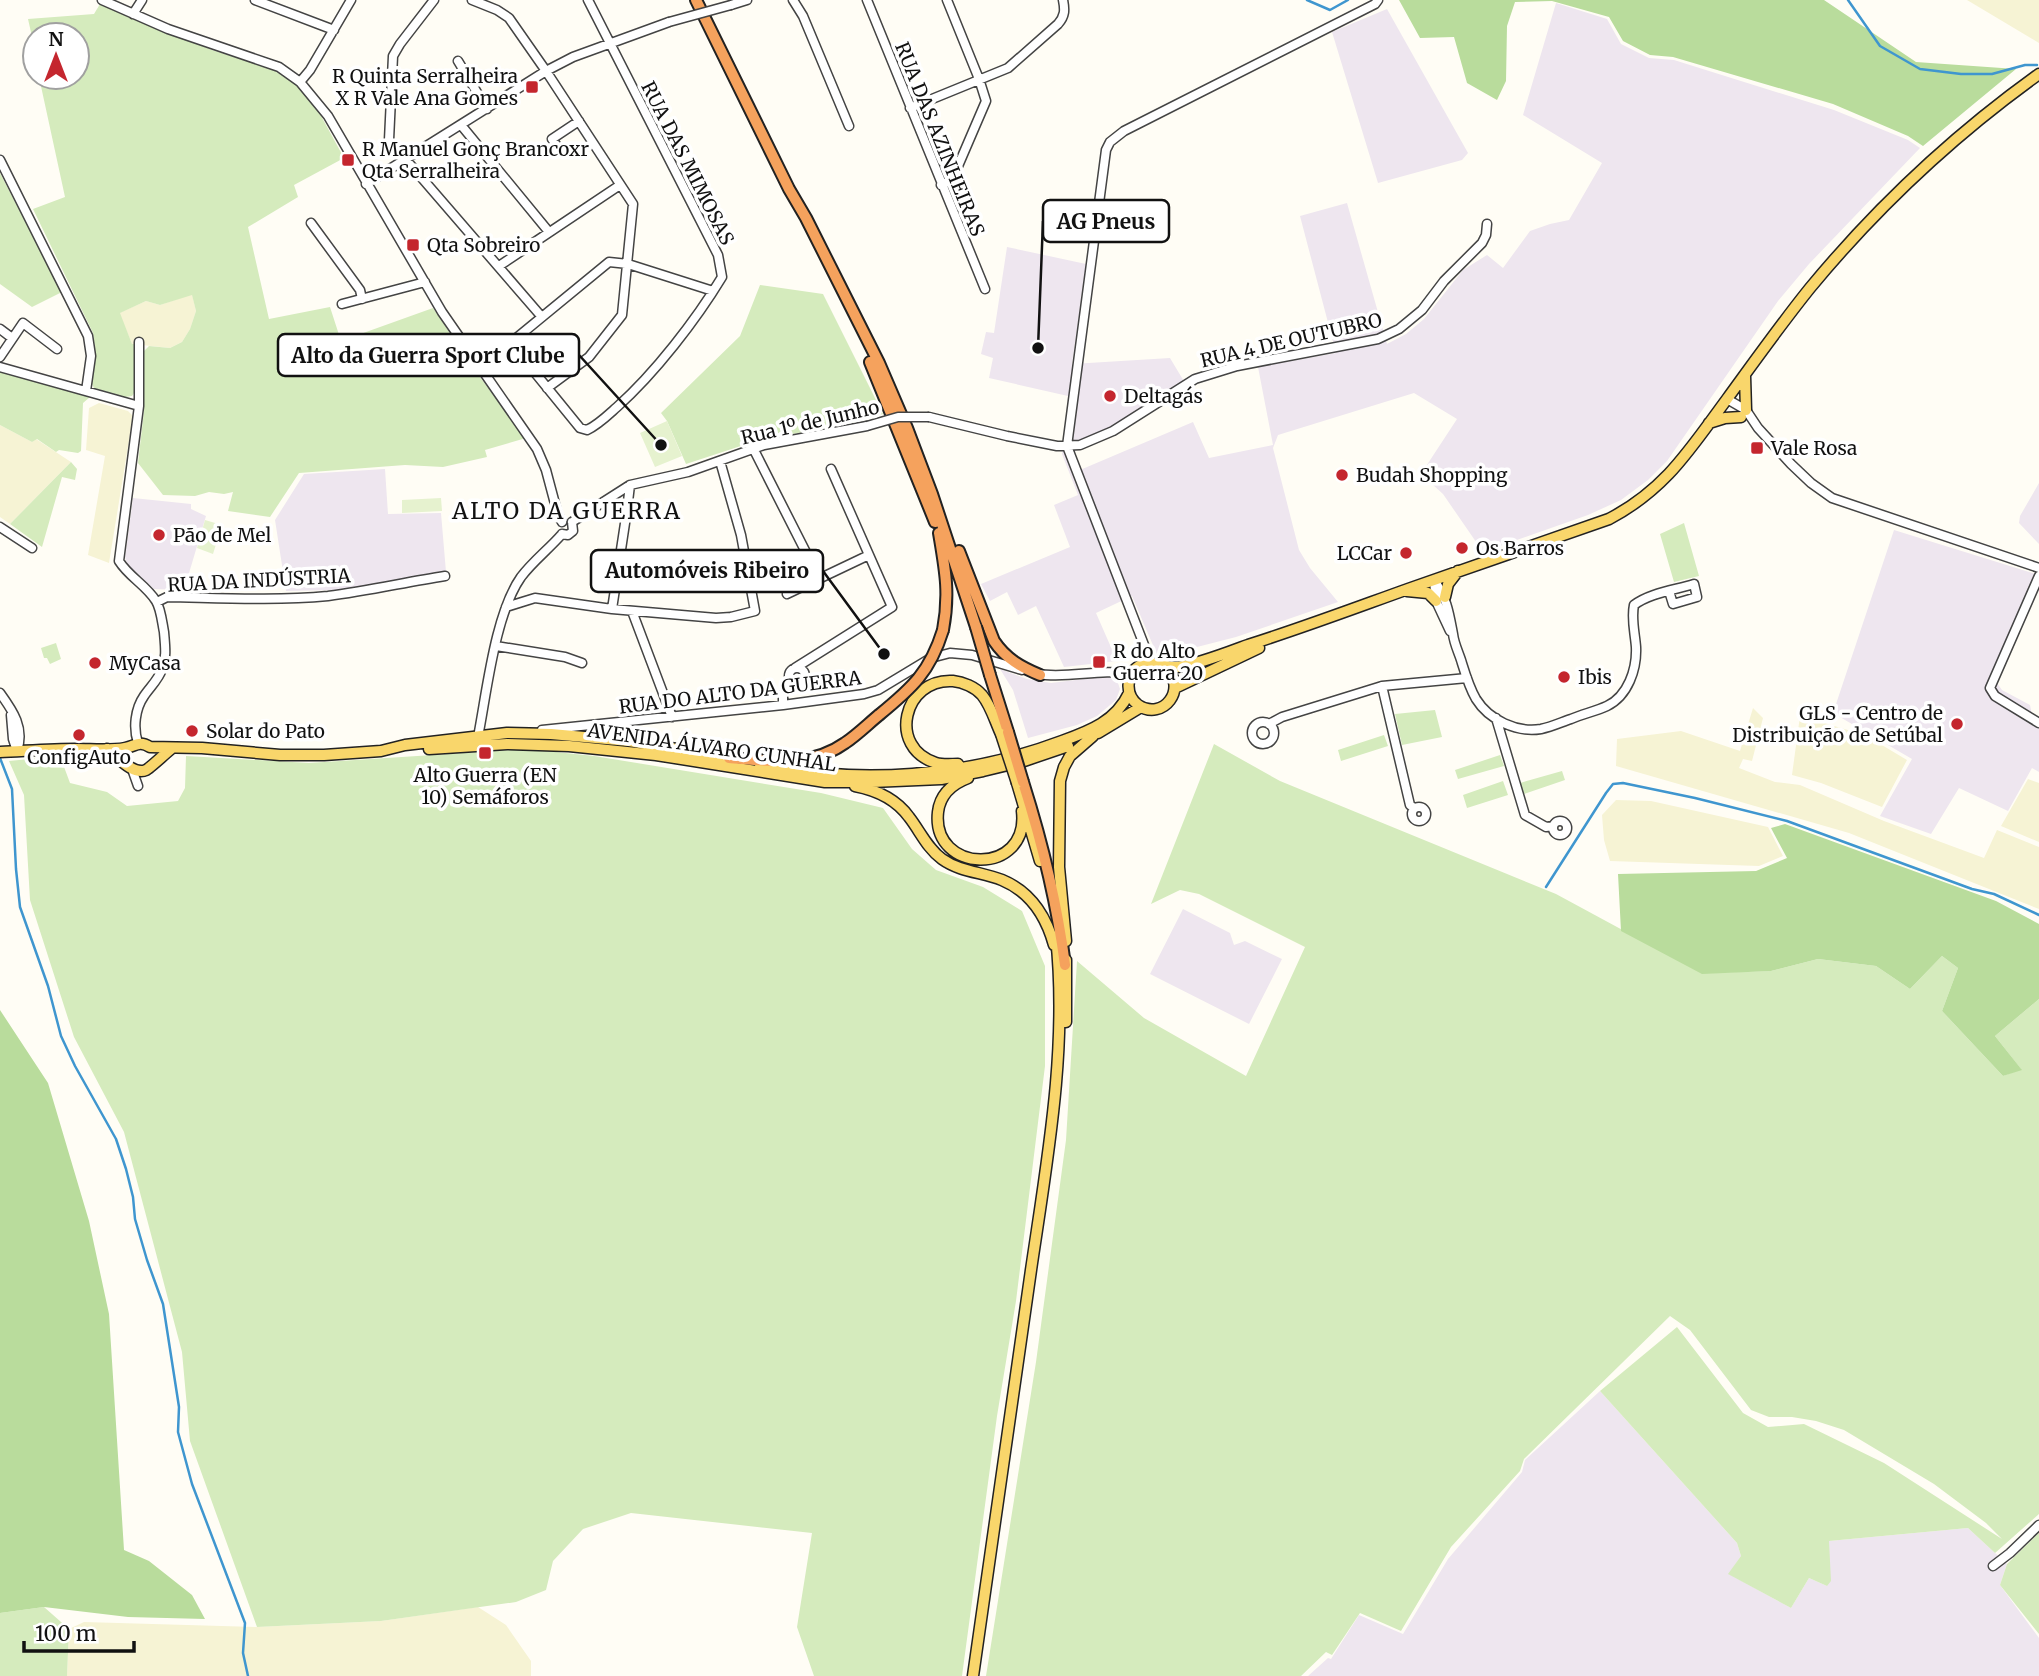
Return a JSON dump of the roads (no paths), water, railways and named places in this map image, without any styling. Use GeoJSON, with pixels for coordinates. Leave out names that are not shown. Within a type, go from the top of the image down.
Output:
{"type":"FeatureCollection","features":[{"type":"Feature","properties":{"kind":"highway"},"geometry":{"type":"LineString","coordinates":[[696,0],[878,363],[907,428],[932,494],[1046,860],[1061,932],[1062,966]]}},
{"type":"Feature","properties":{"kind":"highway"},"geometry":{"type":"LineString","coordinates":[[789,189],[800,220],[873,367],[939,533],[973,628]]}},
{"type":"Feature","properties":{"kind":"highway"},"geometry":{"type":"LineString","coordinates":[[932,494],[940,507],[994,641],[1013,662],[1040,675]]}},
{"type":"Feature","properties":{"kind":"highway"},"geometry":{"type":"LineString","coordinates":[[729,758],[779,762],[818,757],[845,743],[912,687],[938,645],[947,609],[948,589],[939,533]]}},
{"type":"Feature","properties":{"kind":"main road"},"geometry":{"type":"LineString","coordinates":[[1165,667],[1172,674],[1175,688],[1166,705],[1152,709],[1141,707],[1133,701],[1128,684],[1131,674],[1140,666],[1151,663],[1179,667],[1324,620],[1609,519],[1642,499],[1677,466],[1810,289],[1844,249],[1931,161],[1971,126],[2039,74]]}},
{"type":"Feature","properties":{"kind":"main road"},"geometry":{"type":"LineString","coordinates":[[1709,423],[1744,413],[1745,375]]}},
{"type":"Feature","properties":{"kind":"main road"},"geometry":{"type":"LineString","coordinates":[[1404,590],[1423,592],[1441,599],[1458,571]]}},
{"type":"Feature","properties":{"kind":"main road"},"geometry":{"type":"LineString","coordinates":[[1175,688],[1324,620]]}},
{"type":"Feature","properties":{"kind":"main road"},"geometry":{"type":"LineString","coordinates":[[989,766],[937,764],[919,754],[910,743],[906,729],[907,713],[913,700],[925,688],[940,681],[957,681],[972,687],[984,699],[1005,733]]}},
{"type":"Feature","properties":{"kind":"main road","name":"AVENIDA ÁLVARO CUNHAL"},"geometry":{"type":"LineString","coordinates":[[390,749],[507,733],[551,734],[629,741],[804,771],[870,775],[942,771],[989,766],[1094,728],[1121,709],[1129,693]]}},
{"type":"Feature","properties":{"kind":"main road","name":"AVENIDA ÁLVARO CUNHAL"},"geometry":{"type":"LineString","coordinates":[[150,747],[306,756],[507,744],[569,746],[656,755],[825,782],[941,779],[1053,752],[1093,736],[1141,707]]}},
{"type":"Feature","properties":{"kind":"main road"},"geometry":{"type":"LineString","coordinates":[[1062,966],[1067,949],[1059,867],[1060,781],[1070,756],[1093,736]]}},
{"type":"Feature","properties":{"kind":"main road"},"geometry":{"type":"LineString","coordinates":[[0,752],[107,749],[143,743],[150,747],[154,757],[148,768]]}},
{"type":"Feature","properties":{"kind":"main road"},"geometry":{"type":"LineString","coordinates":[[130,767],[125,758],[133,745]]}},
{"type":"Feature","properties":{"kind":"main road"},"geometry":{"type":"LineString","coordinates":[[107,749],[130,767],[148,768],[172,747]]}},
{"type":"Feature","properties":{"kind":"main road"},"geometry":{"type":"LineString","coordinates":[[989,766],[956,783],[941,800],[938,811],[940,831],[951,849],[965,858],[995,858],[1008,851],[1015,843],[1021,832],[1023,819],[1020,783]]}},
{"type":"Feature","properties":{"kind":"main road"},"geometry":{"type":"LineString","coordinates":[[825,782],[870,789],[889,798],[909,816],[929,846],[941,858],[954,866],[1003,880],[1029,898],[1039,909],[1050,931],[1062,966],[1066,1017],[1062,1083],[1051,1136],[973,1676]]}},
{"type":"Feature","properties":{"kind":"street"},"geometry":{"type":"LineString","coordinates":[[102,0],[168,29],[279,67],[300,82],[328,116],[442,313],[537,449],[562,522]]}},
{"type":"Feature","properties":{"kind":"street"},"geometry":{"type":"LineString","coordinates":[[133,15],[142,0]]}},
{"type":"Feature","properties":{"kind":"street"},"geometry":{"type":"LineString","coordinates":[[255,0],[334,30]]}},
{"type":"Feature","properties":{"kind":"street"},"geometry":{"type":"LineString","coordinates":[[300,82],[310,70],[351,0]]}},
{"type":"Feature","properties":{"kind":"street"},"geometry":{"type":"LineString","coordinates":[[435,0],[400,44],[391,63],[389,140],[541,316]]}},
{"type":"Feature","properties":{"kind":"street"},"geometry":{"type":"LineString","coordinates":[[472,0],[502,12],[509,18],[632,204],[624,306],[619,320],[589,357],[547,388]]}},
{"type":"Feature","properties":{"kind":"street","name":"RUA DAS MIMOSAS"},"geometry":{"type":"LineString","coordinates":[[510,342],[580,428],[590,429],[641,384],[708,301],[722,277],[718,255],[588,0]]}},
{"type":"Feature","properties":{"kind":"street"},"geometry":{"type":"LineString","coordinates":[[366,184],[546,71],[573,57],[669,22],[747,0]]}},
{"type":"Feature","properties":{"kind":"street"},"geometry":{"type":"LineString","coordinates":[[793,0],[803,16],[849,126]]}},
{"type":"Feature","properties":{"kind":"street","name":"RUA DAS AZINHEIRAS"},"geometry":{"type":"LineString","coordinates":[[867,0],[985,289]]}},
{"type":"Feature","properties":{"kind":"street"},"geometry":{"type":"LineString","coordinates":[[942,185],[952,180],[986,101],[947,0]]}},
{"type":"Feature","properties":{"kind":"street"},"geometry":{"type":"LineString","coordinates":[[910,108],[1008,68],[1058,24],[1065,9],[1063,0]]}},
{"type":"Feature","properties":{"kind":"street"},"geometry":{"type":"LineString","coordinates":[[1151,663],[1067,446],[1106,150],[1110,142],[1124,131],[1375,4],[1378,0]]}},
{"type":"Feature","properties":{"kind":"street"},"geometry":{"type":"LineString","coordinates":[[458,61],[487,109]]}},
{"type":"Feature","properties":{"kind":"street"},"geometry":{"type":"LineString","coordinates":[[559,149],[552,139],[579,121]]}},
{"type":"Feature","properties":{"kind":"street"},"geometry":{"type":"LineString","coordinates":[[461,125],[549,232]]}},
{"type":"Feature","properties":{"kind":"street"},"geometry":{"type":"LineString","coordinates":[[0,160],[88,336],[91,356],[86,391]]}},
{"type":"Feature","properties":{"kind":"street"},"geometry":{"type":"LineString","coordinates":[[499,266],[620,184]]}},
{"type":"Feature","properties":{"kind":"street"},"geometry":{"type":"LineString","coordinates":[[311,223],[360,290],[362,299]]}},
{"type":"Feature","properties":{"kind":"street","name":"RUA 4 DE OUTUBRO"},"geometry":{"type":"LineString","coordinates":[[1067,446],[1080,445],[1113,431],[1195,379],[1208,374],[1378,339],[1390,334],[1422,310],[1444,281],[1475,251],[1486,235],[1487,224]]}},
{"type":"Feature","properties":{"kind":"street"},"geometry":{"type":"LineString","coordinates":[[480,368],[605,264],[613,261],[713,291]]}},
{"type":"Feature","properties":{"kind":"street"},"geometry":{"type":"LineString","coordinates":[[342,304],[425,282]]}},
{"type":"Feature","properties":{"kind":"street"},"geometry":{"type":"LineString","coordinates":[[0,357],[23,323],[57,349]]}},
{"type":"Feature","properties":{"kind":"street"},"geometry":{"type":"LineString","coordinates":[[0,329],[12,338]]}},
{"type":"Feature","properties":{"kind":"street"},"geometry":{"type":"LineString","coordinates":[[133,745],[137,712],[142,699],[161,672],[165,659],[162,619],[157,602],[127,573],[119,561],[139,407],[139,342]]}},
{"type":"Feature","properties":{"kind":"street"},"geometry":{"type":"LineString","coordinates":[[0,367],[139,407]]}},
{"type":"Feature","properties":{"kind":"street"},"geometry":{"type":"LineString","coordinates":[[1727,399],[1744,413],[1811,483],[1832,498],[2039,568]]}},
{"type":"Feature","properties":{"kind":"street","name":"Rua 1º de Junho"},"geometry":{"type":"LineString","coordinates":[[572,522],[630,485],[688,472],[775,442],[867,426],[898,417],[929,417],[1007,436],[1067,446]]}},
{"type":"Feature","properties":{"kind":"street"},"geometry":{"type":"LineString","coordinates":[[753,448],[819,578]]}},
{"type":"Feature","properties":{"kind":"street"},"geometry":{"type":"LineString","coordinates":[[506,607],[535,598],[611,609],[716,618],[755,611],[741,535],[720,461]]}},
{"type":"Feature","properties":{"kind":"street"},"geometry":{"type":"LineString","coordinates":[[783,705],[790,672],[892,607],[831,469]]}},
{"type":"Feature","properties":{"kind":"street"},"geometry":{"type":"LineString","coordinates":[[611,609],[630,485]]}},
{"type":"Feature","properties":{"kind":"street"},"geometry":{"type":"LineString","coordinates":[[562,522],[572,522],[573,531],[568,535],[562,534],[559,528],[562,522]]}},
{"type":"Feature","properties":{"kind":"street"},"geometry":{"type":"LineString","coordinates":[[0,527],[32,548]]}},
{"type":"Feature","properties":{"kind":"street"},"geometry":{"type":"LineString","coordinates":[[478,737],[506,607],[522,576],[562,534]]}},
{"type":"Feature","properties":{"kind":"street"},"geometry":{"type":"LineString","coordinates":[[788,594],[869,555]]}},
{"type":"Feature","properties":{"kind":"street","name":"RUA DA INDÚSTRIA"},"geometry":{"type":"LineString","coordinates":[[157,602],[167,597],[279,599],[329,596],[445,576]]}},
{"type":"Feature","properties":{"kind":"street"},"geometry":{"type":"LineString","coordinates":[[2039,576],[1990,688],[1995,696],[2039,723]]}},
{"type":"Feature","properties":{"kind":"street"},"geometry":{"type":"LineString","coordinates":[[1434,580],[1467,678],[1478,702],[1496,718],[1511,726],[1525,729],[1541,729],[1608,705],[1619,696],[1627,686],[1635,666],[1633,605],[1669,591]]}},
{"type":"Feature","properties":{"kind":"street"},"geometry":{"type":"LineString","coordinates":[[632,611],[673,717]]}},
{"type":"Feature","properties":{"kind":"street"},"geometry":{"type":"LineString","coordinates":[[496,646],[565,657],[582,663]]}},
{"type":"Feature","properties":{"kind":"street","name":"RUA DO ALTO DA GUERRA"},"geometry":{"type":"LineString","coordinates":[[507,733],[783,705],[864,694],[878,690],[931,658],[950,653],[972,655],[1040,675],[1064,676],[1106,671],[1131,674]]}},
{"type":"Feature","properties":{"kind":"street"},"geometry":{"type":"LineString","coordinates":[[790,678],[796,684],[804,680],[804,671],[795,668]]}},
{"type":"Feature","properties":{"kind":"street"},"geometry":{"type":"LineString","coordinates":[[1269,724],[1382,686],[1467,678]]}},
{"type":"Feature","properties":{"kind":"street"},"geometry":{"type":"LineString","coordinates":[[1382,686],[1410,804],[1414,808]]}},
{"type":"Feature","properties":{"kind":"street"},"geometry":{"type":"LineString","coordinates":[[0,693],[20,728],[21,740],[17,751]]}},
{"type":"Feature","properties":{"kind":"street"},"geometry":{"type":"LineString","coordinates":[[1496,718],[1525,816],[1546,827],[1553,826]]}},
{"type":"Feature","properties":{"kind":"street"},"geometry":{"type":"LineString","coordinates":[[130,767],[138,786],[148,768]]}},
{"type":"Feature","properties":{"kind":"street"},"geometry":{"type":"LineString","coordinates":[[1993,1566],[2039,1525]]}},
{"type":"Feature","properties":{"kind":"waterway"},"geometry":{"type":"LineString","coordinates":[[1307,0],[1330,10],[1348,0]]}},
{"type":"Feature","properties":{"kind":"waterway"},"geometry":{"type":"LineString","coordinates":[[1848,0],[1880,46],[1920,69],[1961,74],[1992,74],[2025,65],[2037,65]]}},
{"type":"Feature","properties":{"kind":"waterway"},"geometry":{"type":"LineString","coordinates":[[0,758],[12,789],[20,907],[48,986],[61,1036],[116,1139],[126,1169],[135,1219],[163,1304],[179,1407],[178,1432],[192,1484],[245,1623],[243,1653],[248,1676]]}},
{"type":"Feature","properties":{"kind":"waterway"},"geometry":{"type":"LineString","coordinates":[[1546,887],[1606,793],[1613,784],[1623,783],[1787,821],[1972,889],[1994,894],[2039,915]]}},
{"type":"Feature","properties":{"kind":"place","name":"R Quinta Serralheira X R Vale Ana Gomes"},"geometry":{"type":"Point","coordinates":[532,87]}},
{"type":"Feature","properties":{"kind":"place","name":"R Manuel Gonç Brancoxr Qta Serralheira"},"geometry":{"type":"Point","coordinates":[348,160]}},
{"type":"Feature","properties":{"kind":"place","name":"Qta Sobreiro"},"geometry":{"type":"Point","coordinates":[413,245]}},
{"type":"Feature","properties":{"kind":"place","name":"AG Pneus"},"geometry":{"type":"Point","coordinates":[1038,348]}},
{"type":"Feature","properties":{"kind":"place","name":"Deltagás"},"geometry":{"type":"Point","coordinates":[1110,396]}},
{"type":"Feature","properties":{"kind":"place","name":"Alto da Guerra Sport Clube"},"geometry":{"type":"Point","coordinates":[661,445]}},
{"type":"Feature","properties":{"kind":"place","name":"Vale Rosa"},"geometry":{"type":"Point","coordinates":[1757,448]}},
{"type":"Feature","properties":{"kind":"place","name":"Budah Shopping"},"geometry":{"type":"Point","coordinates":[1342,475]}},
{"type":"Feature","properties":{"kind":"place","name":"Pão de Mel"},"geometry":{"type":"Point","coordinates":[159,535]}},
{"type":"Feature","properties":{"kind":"place","name":"Os Barros"},"geometry":{"type":"Point","coordinates":[1462,548]}},
{"type":"Feature","properties":{"kind":"place","name":"LCCar"},"geometry":{"type":"Point","coordinates":[1406,553]}},
{"type":"Feature","properties":{"kind":"place","name":"Automóveis Ribeiro"},"geometry":{"type":"Point","coordinates":[884,654]}},
{"type":"Feature","properties":{"kind":"place","name":"R do Alto Guerra 20"},"geometry":{"type":"Point","coordinates":[1099,662]}},
{"type":"Feature","properties":{"kind":"place","name":"MyCasa"},"geometry":{"type":"Point","coordinates":[95,663]}},
{"type":"Feature","properties":{"kind":"place","name":"Ibis"},"geometry":{"type":"Point","coordinates":[1564,677]}},
{"type":"Feature","properties":{"kind":"place","name":"GLS - Centro de Distribuição de Setúbal"},"geometry":{"type":"Point","coordinates":[1957,724]}},
{"type":"Feature","properties":{"kind":"place","name":"Solar do Pato"},"geometry":{"type":"Point","coordinates":[192,731]}},
{"type":"Feature","properties":{"kind":"place","name":"ConfigAuto"},"geometry":{"type":"Point","coordinates":[79,735]}},
{"type":"Feature","properties":{"kind":"place","name":"Alto Guerra (EN 10) Semáforos"},"geometry":{"type":"Point","coordinates":[485,753]}},
{"type":"Feature","properties":{"kind":"district","name":"ALTO DA GUERRA"},"geometry":{"type":"Point","coordinates":[567,511]}}]}
